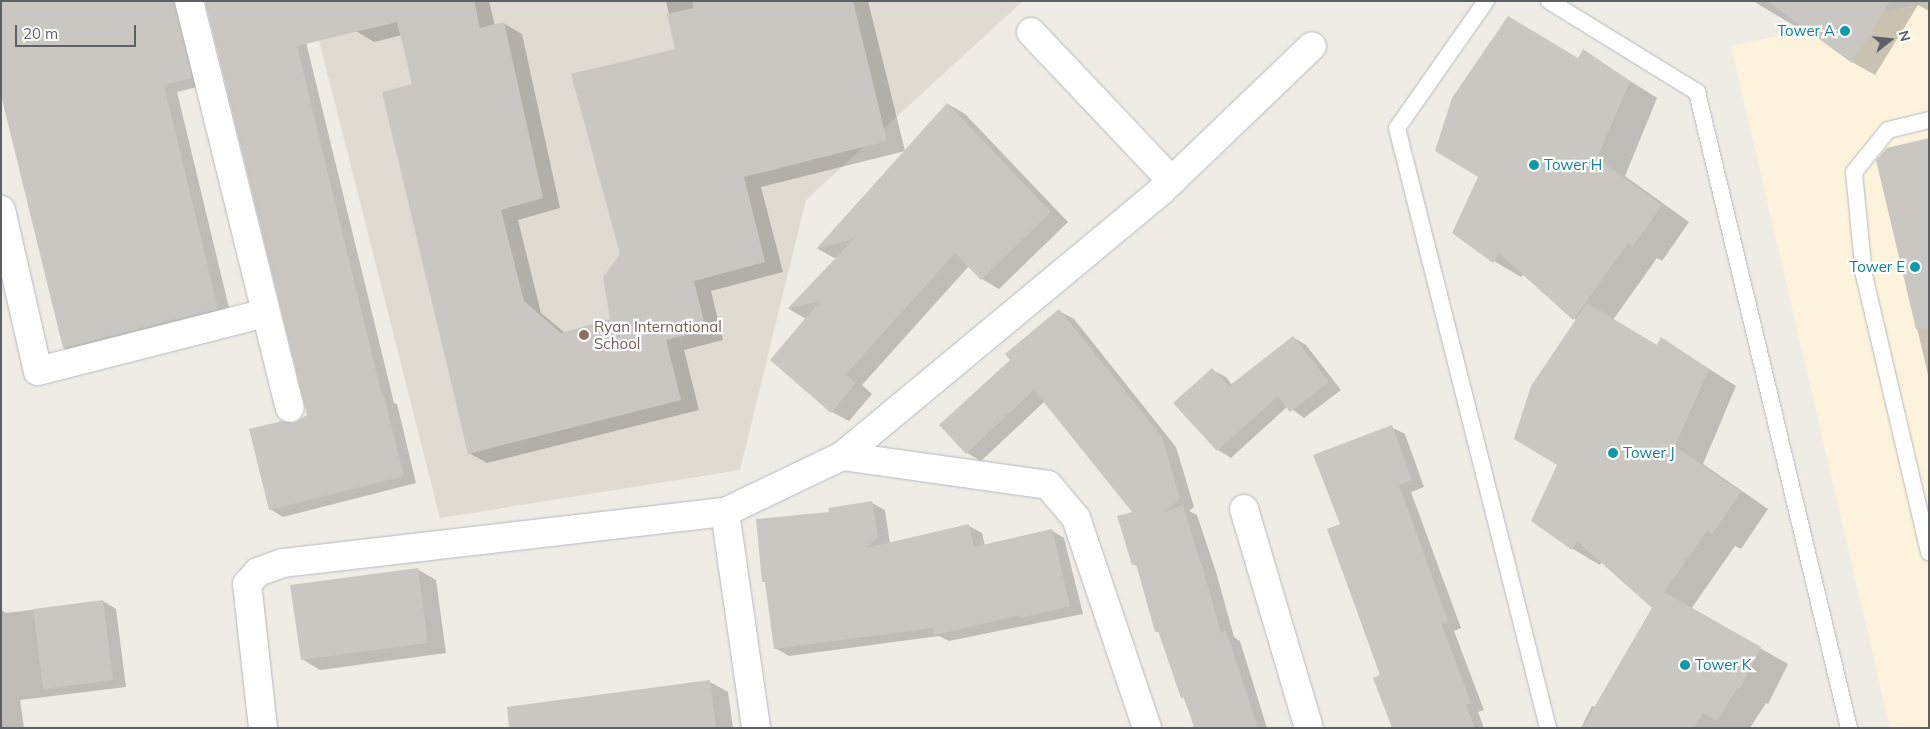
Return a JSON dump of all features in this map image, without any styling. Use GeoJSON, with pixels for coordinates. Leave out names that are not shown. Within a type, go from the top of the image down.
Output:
{"type":"FeatureCollection","features":[{"type":"Feature","properties":{"kind":"street"},"geometry":{"type":"LineString","coordinates":[[189,1],[290,408]]}},
{"type":"Feature","properties":{"kind":"street"},"geometry":{"type":"LineString","coordinates":[[1031,32],[1172,180]]}},
{"type":"Feature","properties":{"kind":"street"},"geometry":{"type":"LineString","coordinates":[[263,728],[248,584],[258,572],[283,563],[724,512],[842,456],[1172,180],[1312,46]]}},
{"type":"Feature","properties":{"kind":"street"},"geometry":{"type":"LineString","coordinates":[[1,210],[38,370],[266,313]]}},
{"type":"Feature","properties":{"kind":"street"},"geometry":{"type":"LineString","coordinates":[[842,456],[1048,485],[1076,518],[1147,728]]}},
{"type":"Feature","properties":{"kind":"street"},"geometry":{"type":"LineString","coordinates":[[1244,509],[1309,728]]}},
{"type":"Feature","properties":{"kind":"street"},"geometry":{"type":"LineString","coordinates":[[724,512],[756,728]]}},
{"type":"Feature","properties":{"kind":"lane"},"geometry":{"type":"LineString","coordinates":[[1486,1],[1397,128],[1548,728]]}},
{"type":"Feature","properties":{"kind":"lane"},"geometry":{"type":"LineString","coordinates":[[1549,1],[1697,92],[1850,728]]}},
{"type":"Feature","properties":{"kind":"lane"},"geometry":{"type":"LineString","coordinates":[[1929,120],[1888,130],[1854,172],[1864,276],[1929,553]]}},
{"type":"Feature","properties":{"kind":"shaded area","name":"Ryan International School"},"geometry":{"type":"Polygon","coordinates":[[[309,1],[1023,1],[806,200],[740,470],[440,518],[309,1]]]}},
{"type":"Feature","properties":{"kind":"shaded area"},"geometry":{"type":"Polygon","coordinates":[[[1929,2],[1929,728],[1890,728],[1731,46],[1929,2]]]}},
{"type":"Feature","properties":{"kind":"building"},"geometry":{"type":"Polygon","coordinates":[[[1,1],[174,1],[192,78],[164,85],[218,309],[63,348],[1,95],[1,1]]]}},
{"type":"Feature","properties":{"kind":"building"},"geometry":{"type":"Polygon","coordinates":[[[205,1],[474,1],[480,28],[504,22],[543,198],[501,210],[524,301],[561,333],[610,319],[603,277],[620,254],[571,74],[675,49],[667,14],[693,8],[692,1],[853,1],[887,141],[744,177],[765,262],[694,281],[706,330],[666,340],[681,400],[468,454],[382,92],[412,84],[397,22],[297,46],[382,396],[384,396],[404,476],[269,510],[249,429],[282,421],[294,423],[307,415],[205,1]]]}},
{"type":"Feature","properties":{"kind":"building","name":"Tower A"},"geometry":{"type":"Polygon","coordinates":[[[1767,1],[1890,1],[1852,63],[1767,1]]]}},
{"type":"Feature","properties":{"kind":"building","name":"Tower H"},"geometry":{"type":"Polygon","coordinates":[[[1508,16],[1578,58],[1583,49],[1630,81],[1597,158],[1662,205],[1633,246],[1628,243],[1573,320],[1499,253],[1493,263],[1452,233],[1478,177],[1435,151],[1452,98],[1508,16]]]}},
{"type":"Feature","properties":{"kind":"building"},"geometry":{"type":"Polygon","coordinates":[[[947,103],[1051,212],[981,280],[955,253],[846,374],[856,383],[831,413],[770,360],[820,301],[787,309],[854,239],[816,249],[947,103]]]}},
{"type":"Feature","properties":{"kind":"building","name":"Tower E"},"geometry":{"type":"Polygon","coordinates":[[[1929,138],[1929,328],[1916,329],[1876,160],[1887,148],[1929,138]]]}},
{"type":"Feature","properties":{"kind":"building","name":"Tower J"},"geometry":{"type":"Polygon","coordinates":[[[1587,303],[1657,345],[1661,337],[1709,369],[1675,446],[1741,492],[1712,534],[1707,531],[1664,592],[1761,647],[1740,689],[1738,687],[1717,721],[1703,713],[1694,728],[1582,728],[1652,608],[1577,541],[1572,550],[1531,521],[1557,465],[1514,439],[1531,386],[1587,303]]]}},
{"type":"Feature","properties":{"kind":"building"},"geometry":{"type":"Polygon","coordinates":[[[1059,309],[1162,437],[1180,499],[1162,513],[1183,505],[1221,633],[1226,631],[1258,728],[1194,728],[1185,697],[1181,698],[1158,631],[1155,632],[1136,564],[1132,565],[1117,516],[1132,512],[1034,390],[966,454],[939,425],[1010,360],[1005,354],[1059,309]]]}},
{"type":"Feature","properties":{"kind":"building"},"geometry":{"type":"Polygon","coordinates":[[[1293,336],[1329,382],[1290,412],[1278,396],[1217,451],[1173,403],[1212,368],[1229,386],[1293,336]]]}},
{"type":"Feature","properties":{"kind":"building"},"geometry":{"type":"Polygon","coordinates":[[[1392,425],[1412,480],[1399,485],[1448,621],[1441,623],[1471,703],[1466,705],[1475,728],[1392,728],[1373,678],[1380,675],[1327,529],[1340,524],[1313,455],[1392,425]]]}},
{"type":"Feature","properties":{"kind":"building"},"geometry":{"type":"Polygon","coordinates":[[[872,501],[878,537],[866,548],[969,524],[974,547],[1052,529],[1070,606],[1020,618],[1020,615],[934,635],[933,628],[774,649],[765,582],[762,582],[756,519],[829,512],[828,508],[872,501]]]}},
{"type":"Feature","properties":{"kind":"building"},"geometry":{"type":"Polygon","coordinates":[[[418,568],[428,643],[301,660],[290,585],[418,568]]]}},
{"type":"Feature","properties":{"kind":"building"},"geometry":{"type":"Polygon","coordinates":[[[103,600],[113,680],[43,689],[33,609],[103,600]]]}},
{"type":"Feature","properties":{"kind":"building"},"geometry":{"type":"Polygon","coordinates":[[[710,680],[716,728],[509,728],[507,707],[710,680]]]}},
{"type":"Feature","properties":{"kind":"place","name":"Tower A"},"geometry":{"type":"Point","coordinates":[1845,31]}},
{"type":"Feature","properties":{"kind":"place","name":"Tower H"},"geometry":{"type":"Point","coordinates":[1534,165]}},
{"type":"Feature","properties":{"kind":"place","name":"Tower E"},"geometry":{"type":"Point","coordinates":[1915,267]}},
{"type":"Feature","properties":{"kind":"place","name":"Ryan International School"},"geometry":{"type":"Point","coordinates":[584,335]}},
{"type":"Feature","properties":{"kind":"place","name":"Tower J"},"geometry":{"type":"Point","coordinates":[1613,453]}},
{"type":"Feature","properties":{"kind":"place","name":"Tower K"},"geometry":{"type":"Point","coordinates":[1685,665]}}]}
